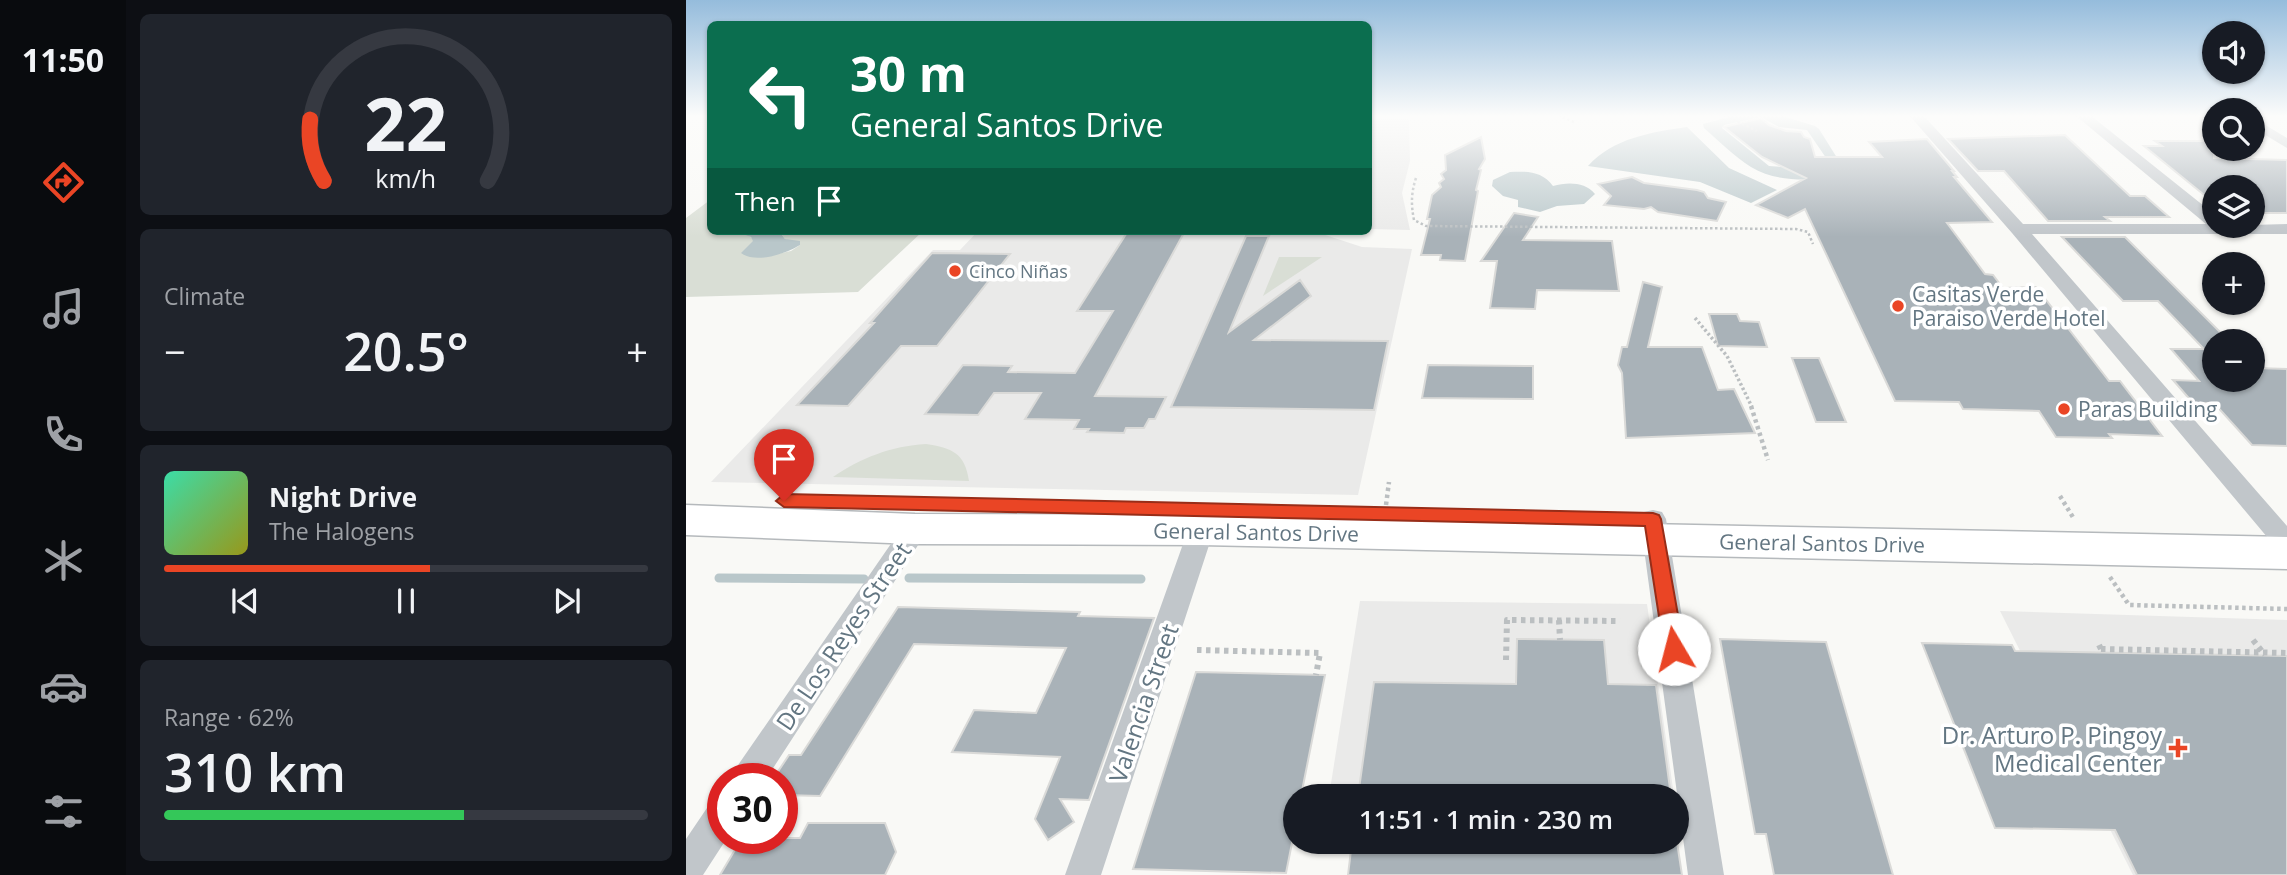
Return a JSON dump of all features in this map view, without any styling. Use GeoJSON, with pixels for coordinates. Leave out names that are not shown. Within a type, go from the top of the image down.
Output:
{"type":"FeatureCollection","features":[{"type":"Feature","properties":{"kind":"highway","name":"General Santos Drive"},"geometry":{"type":"LineString","coordinates":[[686,498],[1387,497],[1654,530]]}},
{"type":"Feature","properties":{"kind":"highway","name":"General Santos Drive"},"geometry":{"type":"LineString","coordinates":[[686,520],[915,528],[1654,530],[2285,540]]}},
{"type":"Feature","properties":{"kind":"street"},"geometry":{"type":"LineString","coordinates":[[1953,156],[2285,540]]}},
{"type":"Feature","properties":{"kind":"street"},"geometry":{"type":"LineString","coordinates":[[2132,156],[2202,212]]}},
{"type":"Feature","properties":{"kind":"street"},"geometry":{"type":"LineString","coordinates":[[2018,229],[2202,225]]}},
{"type":"Feature","properties":{"kind":"street"},"geometry":{"type":"LineString","coordinates":[[2265,228],[2287,229]]}},
{"type":"Feature","properties":{"kind":"street","name":"De Los Reyes Street"},"geometry":{"type":"LineString","coordinates":[[758,763],[915,528]]}},
{"type":"Feature","properties":{"kind":"street","name":"Valencia Street"},"geometry":{"type":"LineString","coordinates":[[1083,875],[1201,530]]}},
{"type":"Feature","properties":{"kind":"street"},"geometry":{"type":"LineString","coordinates":[[1654,530],[1706,875]]}},
{"type":"Feature","properties":{"kind":"street"},"geometry":{"type":"LineString","coordinates":[[686,869],[707,838]]}},
{"type":"Feature","properties":{"kind":"path"},"geometry":{"type":"LineString","coordinates":[[1416,178],[1409,198],[1411,210],[1414,220],[1426,226],[1796,229],[1808,232],[1813,245]]}},
{"type":"Feature","properties":{"kind":"path"},"geometry":{"type":"LineString","coordinates":[[1695,317],[1706,336],[1728,356],[1742,383],[1768,460]]}},
{"type":"Feature","properties":{"kind":"path"},"geometry":{"type":"LineString","coordinates":[[1506,660],[1507,620],[1620,621]]}},
{"type":"Feature","properties":{"kind":"path"},"geometry":{"type":"LineString","coordinates":[[1559,620],[1560,640]]}},
{"type":"Feature","properties":{"kind":"path"},"geometry":{"type":"LineString","coordinates":[[2253,640],[2263,654]]}},
{"type":"Feature","properties":{"kind":"path"},"geometry":{"type":"LineString","coordinates":[[2101,649],[2287,653]]}},
{"type":"Feature","properties":{"kind":"path"},"geometry":{"type":"LineString","coordinates":[[1197,650],[1320,653],[1316,675]]}},
{"type":"Feature","properties":{"kind":"shaded area"},"geometry":{"type":"Polygon","coordinates":[[[1372,156],[1410,156],[1402,193],[1410,230],[1372,229],[1372,156]]]}},
{"type":"Feature","properties":{"kind":"shaded area"},"geometry":{"type":"Polygon","coordinates":[[[1598,156],[1717,156],[1729,168],[1777,190],[1751,203],[1700,182],[1588,166],[1598,156]]]}},
{"type":"Feature","properties":{"kind":"shaded area"},"geometry":{"type":"Polygon","coordinates":[[[1736,156],[1756,156],[1769,166],[1835,171],[1825,156],[1836,156],[1849,177],[1787,179],[1751,167],[1736,156]]]}},
{"type":"Feature","properties":{"kind":"shaded area"},"geometry":{"type":"Polygon","coordinates":[[[1510,172],[1539,175],[1553,186],[1581,185],[1595,194],[1584,204],[1557,206],[1540,212],[1518,207],[1518,200],[1503,196],[1492,186],[1493,180],[1510,172]]]}},
{"type":"Feature","properties":{"kind":"shaded area"},"geometry":{"type":"Polygon","coordinates":[[[707,202],[707,235],[748,235],[772,255],[791,251],[800,245],[782,235],[919,235],[858,292],[686,297],[686,218],[707,202]]]}},
{"type":"Feature","properties":{"kind":"shaded area"},"geometry":{"type":"Polygon","coordinates":[[[746,235],[782,235],[785,239],[800,241],[800,245],[787,252],[754,258],[741,253],[753,241],[746,235]]]}},
{"type":"Feature","properties":{"kind":"shaded area"},"geometry":{"type":"Polygon","coordinates":[[[974,235],[1325,235],[1362,247],[1412,249],[1358,495],[711,482],[933,250],[960,250],[974,235]]]}},
{"type":"Feature","properties":{"kind":"shaded area"},"geometry":{"type":"Polygon","coordinates":[[[1279,257],[1322,257],[1263,296],[1279,257]]]}},
{"type":"Feature","properties":{"kind":"shaded area"},"geometry":{"type":"Polygon","coordinates":[[[926,444],[956,453],[964,464],[969,481],[833,477],[877,454],[926,444]]]}},
{"type":"Feature","properties":{"kind":"shaded area"},"geometry":{"type":"Polygon","coordinates":[[[1360,601],[1647,604],[1672,784],[1331,784],[1360,601]]]}},
{"type":"Feature","properties":{"kind":"shaded area","name":"Dr. Arturo P. Pingoy Medical Center"},"geometry":{"type":"Polygon","coordinates":[[[2000,611],[2287,620],[2287,875],[2133,875],[2000,611]]]}},
{"type":"Feature","properties":{"kind":"building"},"geometry":{"type":"Polygon","coordinates":[[[1445,156],[1484,156],[1479,169],[1478,191],[1465,261],[1440,260],[1441,255],[1421,255],[1430,219],[1427,219],[1432,195],[1441,187],[1439,183],[1444,179],[1441,174],[1446,170],[1445,156]]]}},
{"type":"Feature","properties":{"kind":"building"},"geometry":{"type":"Polygon","coordinates":[[[1941,156],[1954,171],[1957,177],[1954,177],[1992,222],[1947,223],[1985,274],[1993,275],[2003,288],[2036,287],[2109,381],[2120,381],[2162,436],[2109,434],[2112,438],[2056,437],[2039,411],[1963,409],[1959,402],[1895,401],[1805,209],[1788,218],[1756,205],[1806,178],[1762,157],[1941,156]]]}},
{"type":"Feature","properties":{"kind":"building"},"geometry":{"type":"Polygon","coordinates":[[[1964,156],[2087,156],[2130,196],[2145,196],[2169,217],[2105,217],[2110,221],[2048,221],[2004,171],[1978,171],[1964,156]]]}},
{"type":"Feature","properties":{"kind":"building"},"geometry":{"type":"Polygon","coordinates":[[[2156,156],[2202,156],[2202,161],[2287,160],[2287,213],[2265,213],[2265,175],[2202,175],[2202,193],[2156,156]]]}},
{"type":"Feature","properties":{"kind":"building"},"geometry":{"type":"Polygon","coordinates":[[[1632,177],[1644,183],[1697,190],[1704,192],[1708,198],[1726,202],[1717,221],[1658,212],[1651,207],[1644,209],[1604,205],[1611,196],[1598,184],[1632,177]]]}},
{"type":"Feature","properties":{"kind":"building"},"geometry":{"type":"Polygon","coordinates":[[[1514,213],[1538,217],[1523,240],[1612,241],[1619,291],[1537,290],[1535,309],[1490,308],[1497,261],[1481,261],[1514,213]]]}},
{"type":"Feature","properties":{"kind":"building"},"geometry":{"type":"Polygon","coordinates":[[[1125,235],[1183,235],[1095,396],[1166,397],[1155,419],[1149,419],[1144,428],[1126,428],[1124,433],[1087,432],[1089,429],[1074,429],[1079,420],[1025,419],[1041,393],[994,393],[978,415],[925,414],[963,365],[1012,366],[1008,372],[1075,373],[1113,311],[1077,311],[1125,235]]]}},
{"type":"Feature","properties":{"kind":"building"},"geometry":{"type":"Polygon","coordinates":[[[1246,236],[1269,236],[1229,332],[1300,280],[1311,296],[1254,340],[1388,341],[1374,410],[1171,407],[1246,236]]]}},
{"type":"Feature","properties":{"kind":"building"},"geometry":{"type":"Polygon","coordinates":[[[2062,237],[2125,237],[2217,329],[2202,329],[2202,347],[2158,301],[2123,301],[2062,237]]]}},
{"type":"Feature","properties":{"kind":"building"},"geometry":{"type":"Polygon","coordinates":[[[932,253],[1010,254],[937,346],[901,346],[848,406],[797,405],[874,323],[870,323],[932,253]]]}},
{"type":"Feature","properties":{"kind":"building"},"geometry":{"type":"Polygon","coordinates":[[[1643,282],[1662,287],[1648,347],[1702,347],[1718,390],[1734,389],[1755,433],[1626,438],[1622,373],[1618,365],[1622,347],[1627,347],[1643,282]]]}},
{"type":"Feature","properties":{"kind":"building"},"geometry":{"type":"Polygon","coordinates":[[[1709,314],[1737,314],[1740,321],[1759,322],[1767,347],[1718,346],[1709,314]]]}},
{"type":"Feature","properties":{"kind":"building"},"geometry":{"type":"Polygon","coordinates":[[[2171,349],[2202,349],[2202,392],[2265,392],[2265,368],[2287,369],[2287,446],[2252,445],[2214,403],[2193,403],[2173,380],[2199,381],[2171,349]]]}},
{"type":"Feature","properties":{"kind":"building"},"geometry":{"type":"Polygon","coordinates":[[[1792,358],[1819,358],[1846,422],[1816,422],[1792,358]]]}},
{"type":"Feature","properties":{"kind":"building"},"geometry":{"type":"Polygon","coordinates":[[[1428,365],[1533,366],[1533,399],[1422,398],[1428,365]]]}},
{"type":"Feature","properties":{"kind":"building"},"geometry":{"type":"Polygon","coordinates":[[[898,607],[1080,612],[1078,616],[1154,618],[1089,800],[1060,799],[1074,822],[1048,840],[1035,819],[1060,757],[952,752],[974,710],[1036,713],[1066,648],[914,644],[820,796],[798,795],[798,763],[784,763],[789,755],[801,755],[898,607]]]}},
{"type":"Feature","properties":{"kind":"building"},"geometry":{"type":"Polygon","coordinates":[[[1517,639],[1604,640],[1608,684],[1656,685],[1669,784],[1360,784],[1374,682],[1516,684],[1517,639]]]}},
{"type":"Feature","properties":{"kind":"building"},"geometry":{"type":"Polygon","coordinates":[[[1720,639],[1826,642],[1893,875],[1774,875],[1766,834],[1755,834],[1720,639]]]}},
{"type":"Feature","properties":{"kind":"building","name":"Dr. Arturo P. Pingoy Medical Center"},"geometry":{"type":"Polygon","coordinates":[[[1922,643],[2012,645],[2015,651],[2287,656],[2287,875],[2137,875],[2115,830],[1995,828],[1922,643]]]}},
{"type":"Feature","properties":{"kind":"building"},"geometry":{"type":"Polygon","coordinates":[[[1196,672],[1325,675],[1303,784],[1283,784],[1283,854],[1290,854],[1286,873],[1133,869],[1196,672]]]}},
{"type":"Feature","properties":{"kind":"building"},"geometry":{"type":"Polygon","coordinates":[[[808,823],[885,823],[896,852],[885,875],[720,875],[732,854],[798,854],[800,838],[808,823]]]}},
{"type":"Feature","properties":{"kind":"building"},"geometry":{"type":"Polygon","coordinates":[[[1351,854],[1679,854],[1682,875],[1348,875],[1351,854]]]}},
{"type":"Feature","properties":{"kind":"waterway"},"geometry":{"type":"LineString","coordinates":[[719,578],[864,579]]}},
{"type":"Feature","properties":{"kind":"waterway"},"geometry":{"type":"LineString","coordinates":[[909,578],[1141,579]]}},
{"type":"Feature","properties":{"kind":"place","name":"Cinco Niñas"},"geometry":{"type":"Point","coordinates":[955,271]}},
{"type":"Feature","properties":{"kind":"place","name":"Casitas Verde Paraiso Verde Hotel"},"geometry":{"type":"Point","coordinates":[1898,306]}},
{"type":"Feature","properties":{"kind":"place","name":"Paras Building"},"geometry":{"type":"Point","coordinates":[2064,409]}},
{"type":"Feature","properties":{"kind":"place","name":"Dr. Arturo P. Pingoy Medical Center"},"geometry":{"type":"Point","coordinates":[2178,748]}},
{"type":"Feature","properties":{"kind":"route"},"geometry":{"type":"LineString","coordinates":[[784,501],[1653,519],[1674,649]]}}]}
